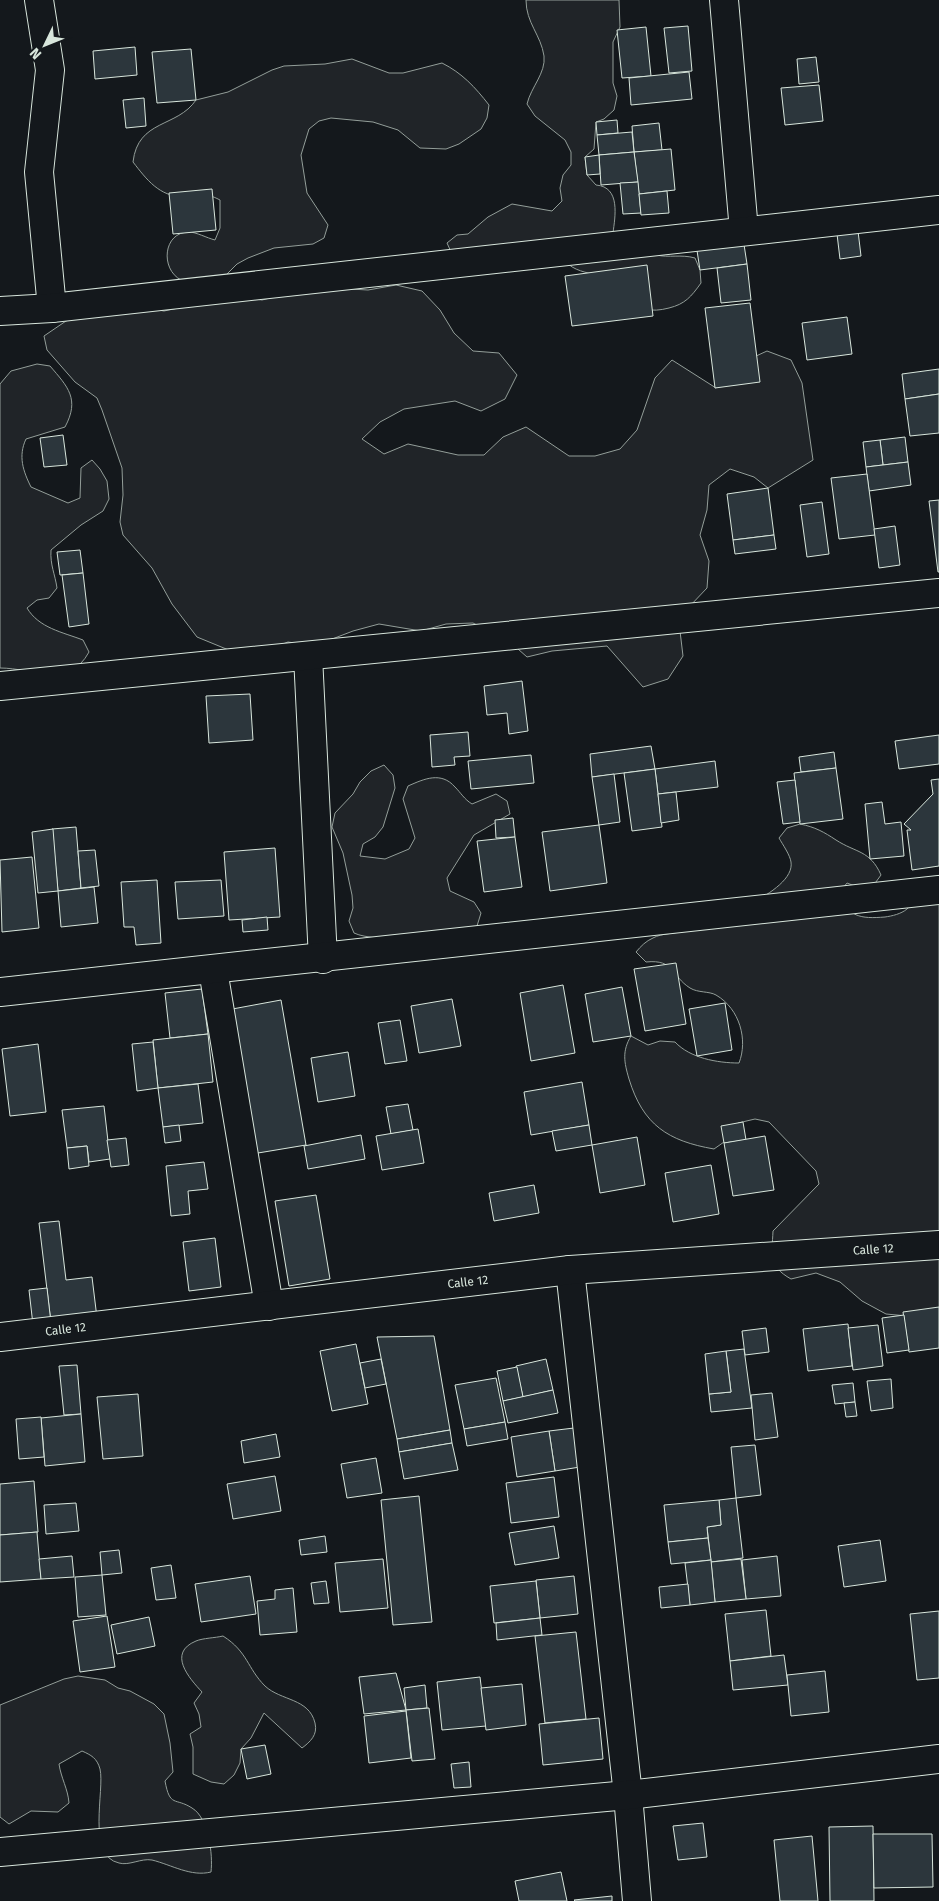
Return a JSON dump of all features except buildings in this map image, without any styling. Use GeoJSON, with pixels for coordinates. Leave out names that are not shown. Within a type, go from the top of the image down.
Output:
{"type":"FeatureCollection","features":[{"type":"Feature","properties":{"kind":"street"},"geometry":{"type":"LineString","coordinates":[[39,0],[50,70],[39,172],[52,308]]}},
{"type":"Feature","properties":{"kind":"street"},"geometry":{"type":"LineString","coordinates":[[724,0],[744,231]]}},
{"type":"Feature","properties":{"kind":"street"},"geometry":{"type":"LineString","coordinates":[[0,311],[52,308],[939,210]]}},
{"type":"Feature","properties":{"kind":"street"},"geometry":{"type":"LineString","coordinates":[[0,686],[939,593]]}},
{"type":"Feature","properties":{"kind":"street"},"geometry":{"type":"LineString","coordinates":[[308,656],[323,959]]}},
{"type":"Feature","properties":{"kind":"street"},"geometry":{"type":"LineString","coordinates":[[0,992],[323,959],[939,890]]}},
{"type":"Feature","properties":{"kind":"street"},"geometry":{"type":"LineString","coordinates":[[213,970],[269,1306]]}},
{"type":"Feature","properties":{"kind":"street","name":"Calle 12"},"geometry":{"type":"LineString","coordinates":[[0,1337],[570,1270],[939,1245]]}},
{"type":"Feature","properties":{"kind":"street"},"geometry":{"type":"LineString","coordinates":[[570,1270],[628,1795],[637,1901]]}},
{"type":"Feature","properties":{"kind":"street"},"geometry":{"type":"LineString","coordinates":[[0,1852],[628,1795],[939,1759]]}},
{"type":"Feature","properties":{"kind":"shaded area"},"geometry":{"type":"Polygon","coordinates":[[[526,0],[619,0],[620,27],[613,42],[613,83],[617,96],[614,110],[604,119],[596,122],[594,149],[585,157],[587,175],[596,185],[604,187],[609,191],[613,197],[615,211],[613,233],[639,248],[656,255],[695,258],[700,270],[701,283],[684,302],[669,308],[647,309],[632,302],[612,283],[568,264],[452,254],[447,243],[457,235],[468,234],[488,217],[512,204],[552,211],[562,201],[560,188],[563,175],[571,165],[571,152],[565,140],[535,116],[527,104],[541,74],[544,56],[528,15],[526,0]]]}},
{"type":"Feature","properties":{"kind":"shaded area"},"geometry":{"type":"Polygon","coordinates":[[[352,59],[389,73],[403,73],[442,63],[462,76],[484,98],[489,105],[487,118],[481,129],[459,144],[446,149],[420,148],[398,130],[373,122],[331,118],[319,121],[309,129],[301,155],[307,193],[328,225],[324,238],[313,244],[274,248],[248,258],[237,264],[219,282],[189,282],[181,280],[174,275],[167,260],[170,244],[180,234],[189,232],[215,240],[220,228],[220,200],[205,195],[175,196],[167,194],[154,186],[133,162],[136,148],[142,138],[159,125],[188,109],[196,100],[228,92],[272,70],[284,66],[325,64],[352,59]]]}},
{"type":"Feature","properties":{"kind":"shaded area"},"geometry":{"type":"Polygon","coordinates":[[[396,285],[422,291],[440,310],[454,333],[473,351],[499,353],[517,375],[505,399],[481,411],[455,401],[404,409],[380,422],[362,439],[384,454],[408,444],[458,455],[484,455],[503,437],[526,427],[569,456],[595,456],[620,449],[637,430],[655,378],[672,360],[716,388],[743,362],[767,351],[791,360],[802,383],[813,460],[768,488],[754,477],[730,469],[709,485],[707,510],[700,535],[709,561],[707,588],[689,607],[680,631],[683,656],[668,679],[643,687],[607,646],[552,651],[527,657],[509,641],[473,623],[446,624],[421,631],[379,624],[353,631],[314,646],[288,642],[262,652],[236,653],[197,637],[172,604],[152,568],[123,535],[120,522],[123,495],[122,468],[102,410],[97,398],[75,382],[47,350],[44,336],[66,321],[105,304],[118,303],[164,311],[235,296],[262,300],[314,287],[368,290],[396,285]]]}},
{"type":"Feature","properties":{"kind":"shaded area"},"geometry":{"type":"Polygon","coordinates":[[[37,364],[50,366],[62,380],[70,394],[72,409],[65,427],[26,439],[22,451],[22,463],[31,487],[68,503],[80,498],[81,468],[92,460],[107,481],[109,499],[103,511],[81,525],[51,550],[57,588],[49,598],[37,600],[27,608],[44,625],[83,640],[89,652],[81,663],[71,670],[49,674],[0,668],[0,384],[11,371],[37,364]]]}},
{"type":"Feature","properties":{"kind":"shaded area"},"geometry":{"type":"Polygon","coordinates":[[[384,765],[393,775],[395,788],[383,827],[375,837],[363,844],[360,856],[385,859],[409,849],[415,838],[403,799],[408,786],[420,781],[432,778],[444,779],[450,782],[472,804],[496,794],[507,801],[510,814],[474,835],[447,878],[450,891],[474,902],[481,913],[477,926],[434,936],[380,938],[354,933],[349,921],[353,908],[352,895],[343,853],[332,827],[335,813],[353,794],[360,782],[371,771],[384,765]]]}},
{"type":"Feature","properties":{"kind":"shaded area"},"geometry":{"type":"Polygon","coordinates":[[[800,824],[819,830],[862,853],[877,867],[881,875],[873,886],[860,888],[847,883],[839,893],[846,907],[856,915],[876,918],[902,912],[939,875],[939,1319],[886,1314],[862,1301],[840,1282],[816,1273],[791,1279],[784,1274],[778,1269],[773,1259],[773,1231],[819,1184],[816,1171],[769,1122],[755,1119],[738,1123],[734,1135],[714,1149],[698,1146],[671,1135],[659,1128],[642,1108],[627,1073],[625,1052],[631,1036],[648,1045],[660,1041],[675,1042],[696,1056],[722,1062],[739,1063],[743,1045],[742,1035],[740,1026],[731,1008],[716,995],[690,988],[668,966],[662,963],[646,962],[636,952],[653,938],[683,931],[729,914],[748,905],[780,885],[789,874],[791,862],[779,838],[787,828],[800,824]]]}},
{"type":"Feature","properties":{"kind":"shaded area"},"geometry":{"type":"Polygon","coordinates":[[[223,1636],[238,1648],[265,1686],[279,1695],[301,1704],[307,1709],[312,1715],[316,1727],[313,1738],[302,1748],[264,1713],[251,1738],[241,1749],[240,1763],[234,1775],[224,1784],[211,1782],[193,1774],[193,1747],[190,1734],[201,1727],[199,1714],[194,1703],[202,1692],[191,1680],[183,1666],[182,1659],[183,1652],[187,1646],[202,1639],[223,1636]]]}},
{"type":"Feature","properties":{"kind":"shaded area"},"geometry":{"type":"Polygon","coordinates":[[[78,1676],[105,1680],[118,1688],[130,1691],[154,1704],[164,1714],[173,1772],[165,1781],[167,1789],[171,1799],[192,1808],[202,1820],[209,1837],[211,1872],[189,1872],[152,1860],[123,1864],[109,1858],[103,1848],[100,1836],[100,1769],[93,1757],[82,1751],[59,1764],[69,1803],[58,1812],[31,1811],[9,1824],[0,1817],[0,1705],[64,1679],[78,1676]]]}}]}
